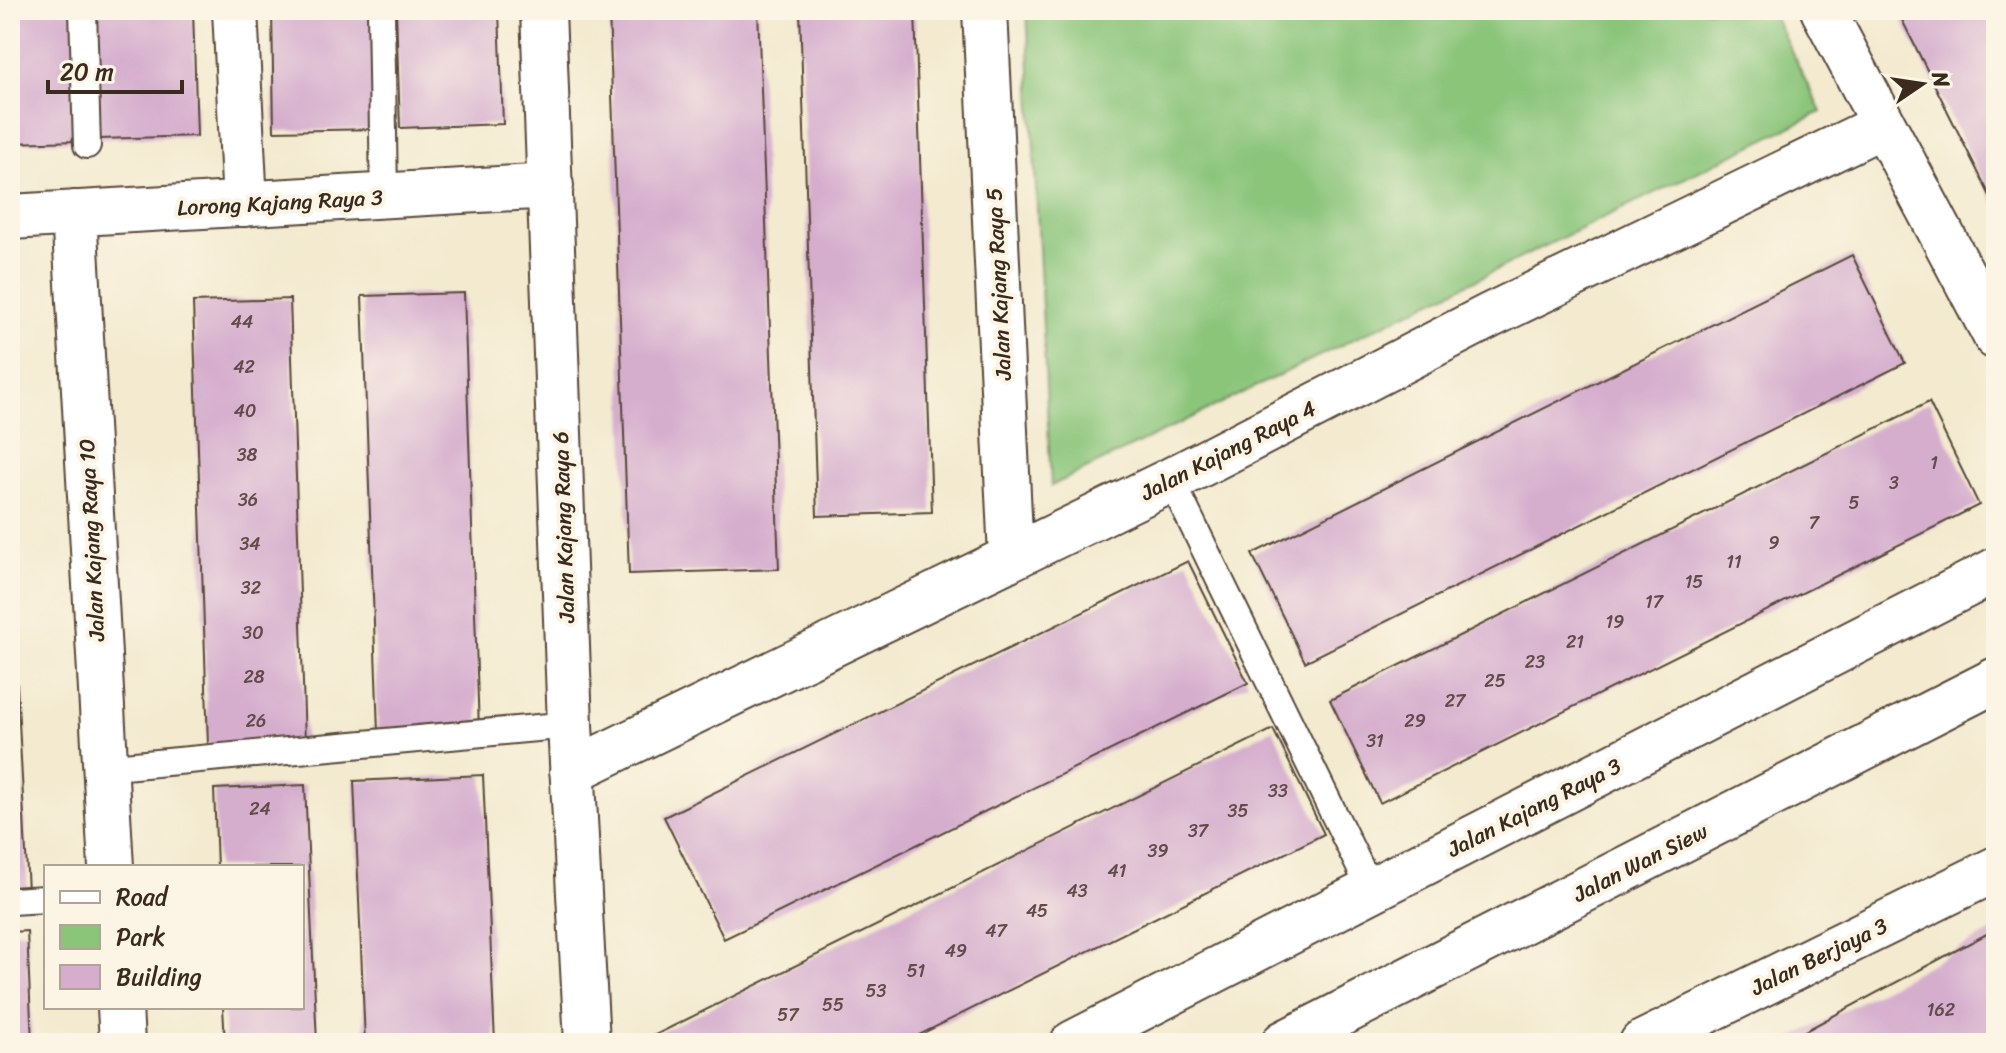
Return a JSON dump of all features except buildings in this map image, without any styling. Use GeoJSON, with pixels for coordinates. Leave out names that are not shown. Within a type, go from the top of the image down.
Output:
{"type":"FeatureCollection","features":[{"type":"Feature","properties":{"kind":"street"},"geometry":{"type":"LineString","coordinates":[[235,10],[245,204]]}},
{"type":"Feature","properties":{"kind":"street","name":"Jalan Kajang Raya 6"},"geometry":{"type":"LineString","coordinates":[[543,10],[570,725],[587,1043]]}},
{"type":"Feature","properties":{"kind":"street","name":"Jalan Kajang Raya 5"},"geometry":{"type":"LineString","coordinates":[[985,10],[1011,557]]}},
{"type":"Feature","properties":{"kind":"street"},"geometry":{"type":"LineString","coordinates":[[1823,10],[1996,337]]}},
{"type":"Feature","properties":{"kind":"street","name":"Jalan Kajang Raya 4"},"geometry":{"type":"LineString","coordinates":[[572,771],[1171,480],[1489,316],[1883,125]]}},
{"type":"Feature","properties":{"kind":"street","name":"Lorong Kajang Raya 3"},"geometry":{"type":"LineString","coordinates":[[10,217],[551,186]]}},
{"type":"Feature","properties":{"kind":"street","name":"Jalan Kajang Raya 10"},"geometry":{"type":"LineString","coordinates":[[74,213],[102,768],[111,865]]}},
{"type":"Feature","properties":{"kind":"street","name":"Jalan Kajang Raya 3"},"geometry":{"type":"LineString","coordinates":[[1073,1043],[1996,570]]}},
{"type":"Feature","properties":{"kind":"street","name":"Jalan Wan Siew"},"geometry":{"type":"LineString","coordinates":[[1284,1043],[1996,680]]}},
{"type":"Feature","properties":{"kind":"street","name":"Jalan Berjaya 3"},"geometry":{"type":"LineString","coordinates":[[1642,1043],[1996,869]]}},
{"type":"Feature","properties":{"kind":"street"},"geometry":{"type":"LineString","coordinates":[[120,1009],[122,1043]]}},
{"type":"Feature","properties":{"kind":"lane"},"geometry":{"type":"LineString","coordinates":[[83,10],[87,145]]}},
{"type":"Feature","properties":{"kind":"lane"},"geometry":{"type":"LineString","coordinates":[[381,10],[384,196]]}},
{"type":"Feature","properties":{"kind":"lane"},"geometry":{"type":"LineString","coordinates":[[1171,480],[1371,890]]}},
{"type":"Feature","properties":{"kind":"lane"},"geometry":{"type":"LineString","coordinates":[[102,768],[570,725]]}},
{"type":"Feature","properties":{"kind":"lane"},"geometry":{"type":"LineString","coordinates":[[10,901],[44,899]]}},
{"type":"Feature","properties":{"kind":"green space"},"geometry":{"type":"Polygon","coordinates":[[[1027,10],[1771,10],[1821,112],[1051,486],[1027,10]]]}}]}
